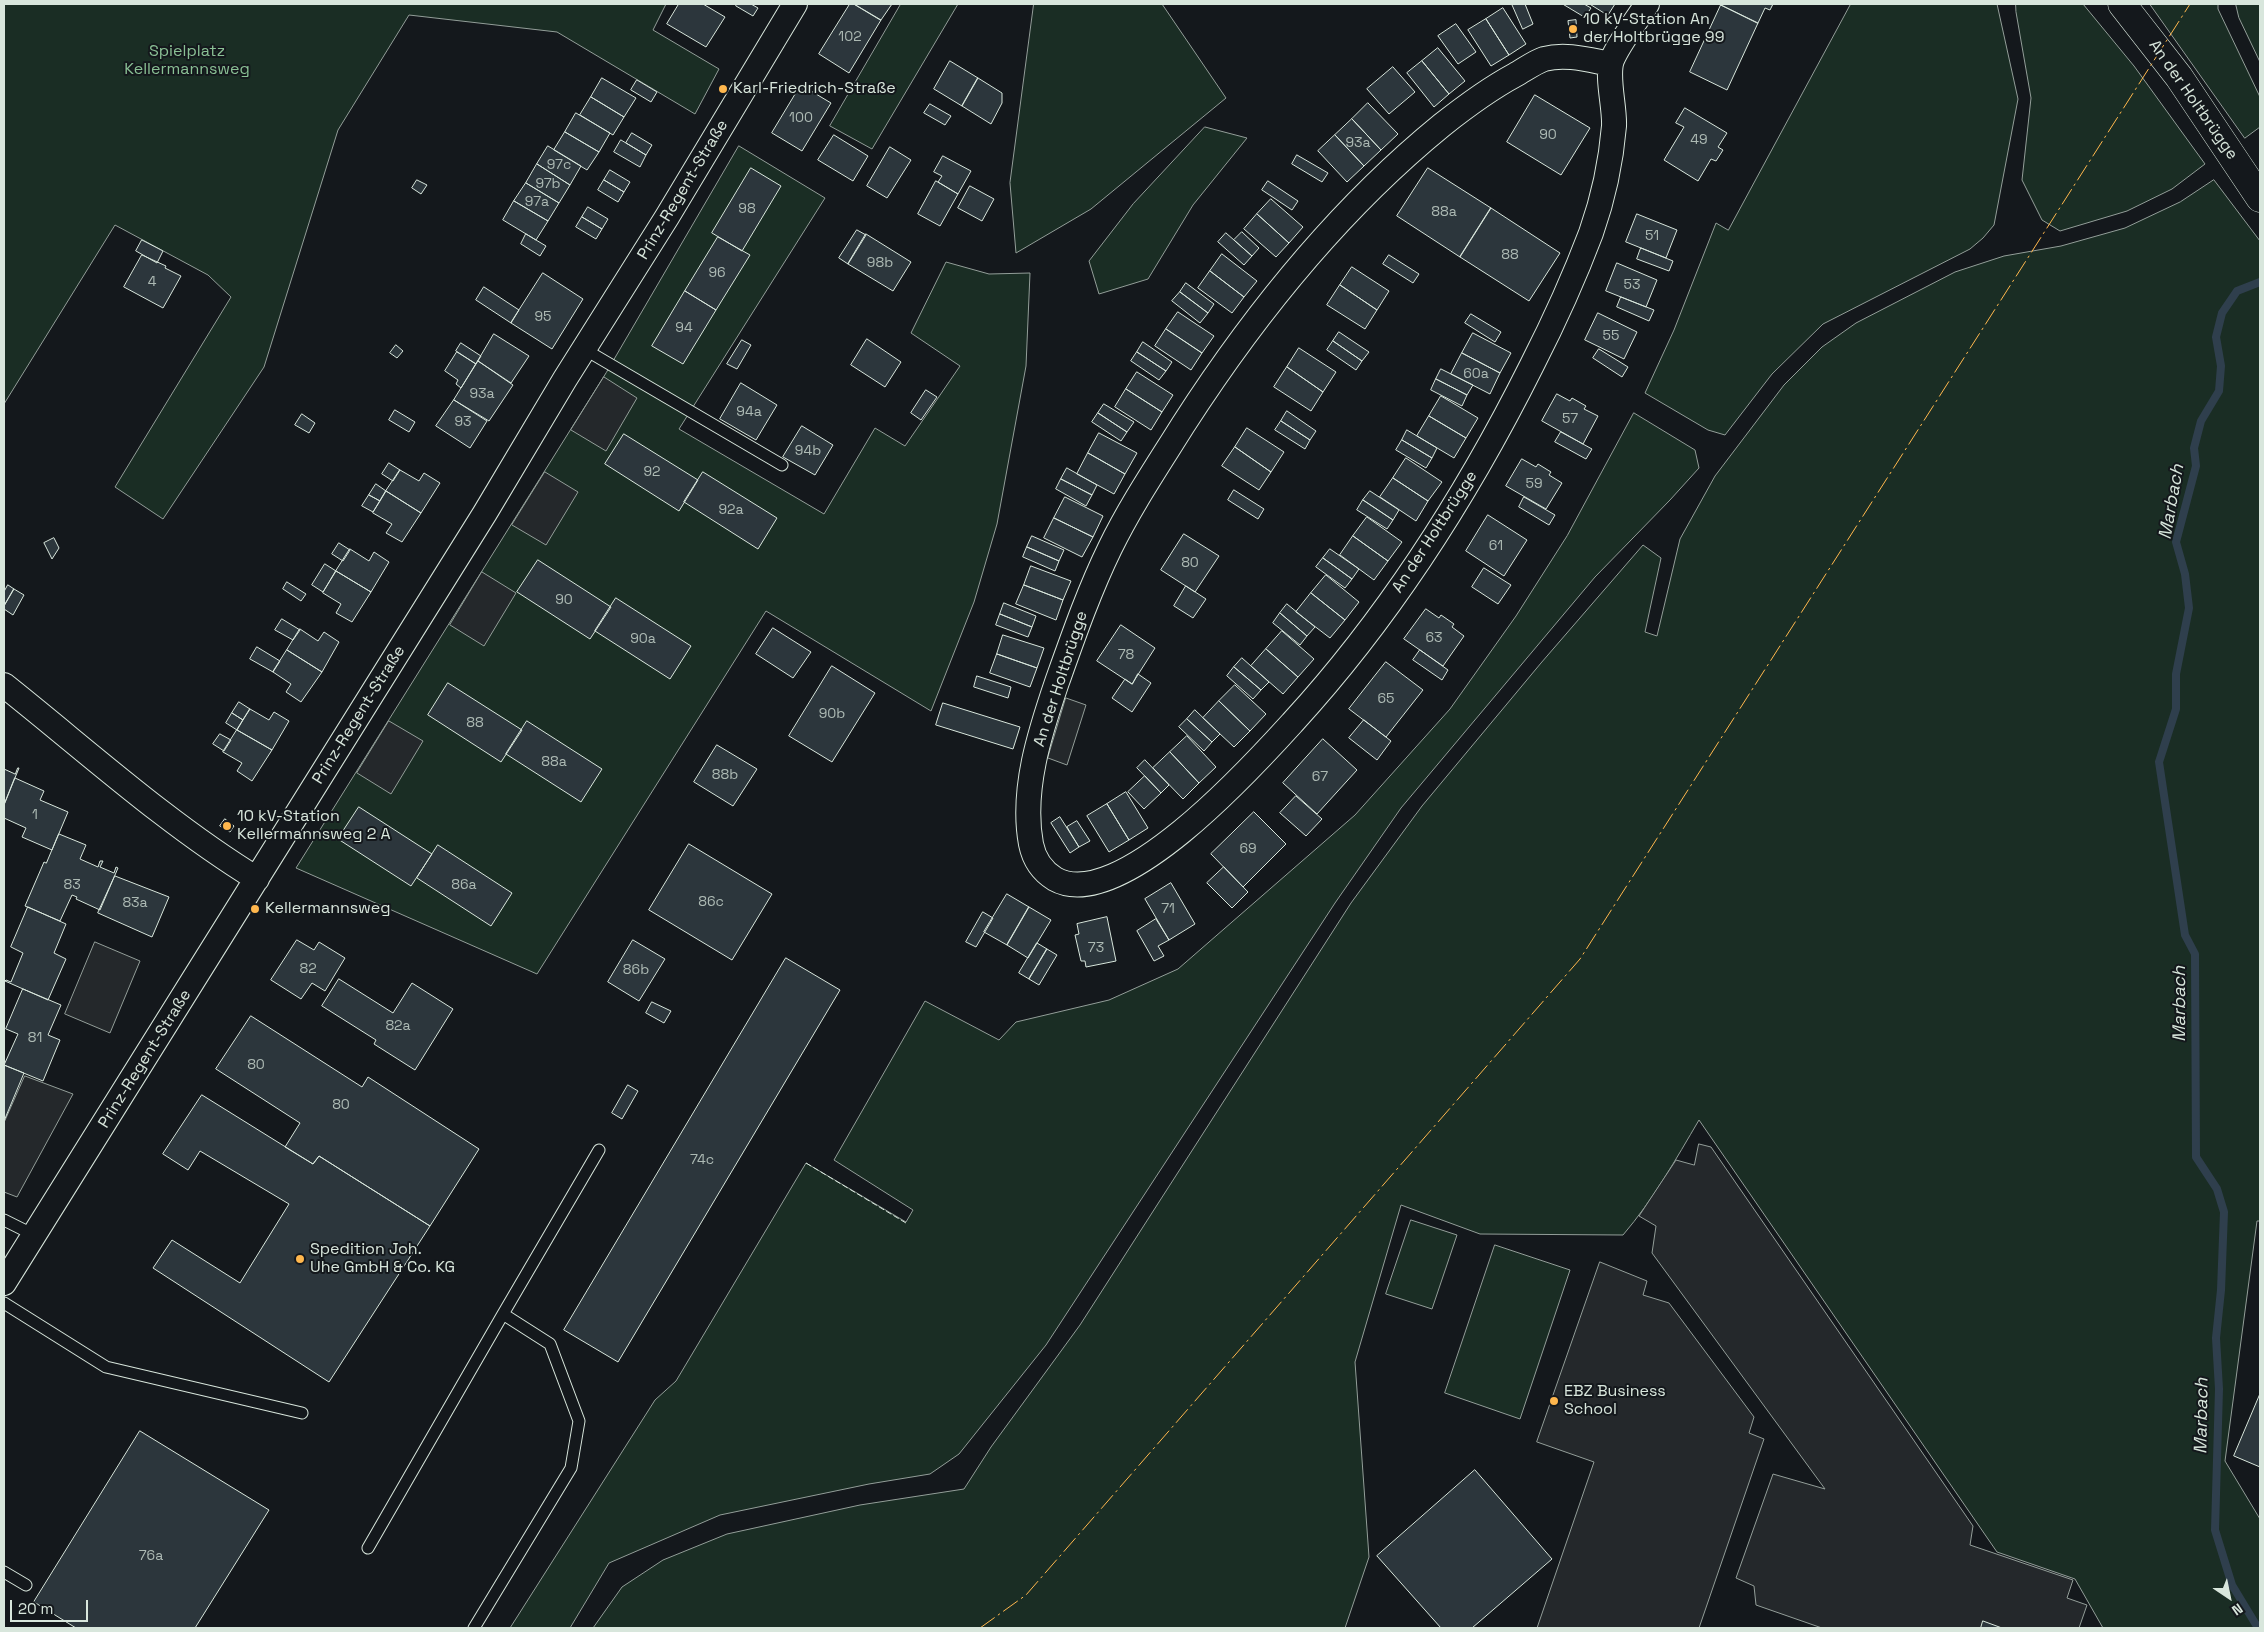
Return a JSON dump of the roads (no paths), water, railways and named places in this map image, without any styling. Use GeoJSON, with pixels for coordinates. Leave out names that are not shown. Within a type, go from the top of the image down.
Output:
{"type":"FeatureCollection","features":[{"type":"Feature","properties":{"kind":"street","name":"Prinz-Regent-Straße"},"geometry":{"type":"LineString","coordinates":[[4,1283],[485,513],[795,4]]}},
{"type":"Feature","properties":{"kind":"street"},"geometry":{"type":"LineString","coordinates":[[1610,64],[1647,4]]}},
{"type":"Feature","properties":{"kind":"street","name":"An der Holtbrügge"},"geometry":{"type":"LineString","coordinates":[[2122,4],[2179,77],[2260,198]]}},
{"type":"Feature","properties":{"kind":"street","name":"An der Holtbrügge"},"geometry":{"type":"LineString","coordinates":[[1567,56],[1610,64],[1614,106],[1610,157],[1591,233],[1554,319],[1508,413],[1469,483],[1430,545],[1343,664],[1315,697],[1241,777],[1180,835],[1111,876],[1085,884],[1067,884],[1051,877],[1039,865],[1032,850],[1028,820],[1031,781],[1044,721],[1070,643],[1111,547],[1152,473],[1214,378],[1272,298],[1338,222],[1448,120],[1488,90],[1542,60],[1567,56]]}},
{"type":"Feature","properties":{"kind":"street"},"geometry":{"type":"LineString","coordinates":[[4,685],[168,819],[257,879]]}},
{"type":"Feature","properties":{"kind":"lane"},"geometry":{"type":"LineString","coordinates":[[584,348],[782,464]]}},
{"type":"Feature","properties":{"kind":"lane"},"geometry":{"type":"LineString","coordinates":[[368,1548],[599,1150]]}},
{"type":"Feature","properties":{"kind":"lane"},"geometry":{"type":"LineString","coordinates":[[4,1220],[34,1235]]}},
{"type":"Feature","properties":{"kind":"lane"},"geometry":{"type":"LineString","coordinates":[[4,1303],[106,1367],[302,1413]]}},
{"type":"Feature","properties":{"kind":"lane"},"geometry":{"type":"LineString","coordinates":[[474,1628],[571,1468],[579,1421],[550,1344],[503,1314]]}},
{"type":"Feature","properties":{"kind":"lane"},"geometry":{"type":"LineString","coordinates":[[4,1572],[26,1585]]}},
{"type":"Feature","properties":{"kind":"waterway","name":"Marbach"},"geometry":{"type":"LineString","coordinates":[[2258,1628],[2232,1585],[2215,1530],[2219,1389],[2216,1338],[2221,1290],[2224,1212],[2217,1189],[2196,1157],[2195,954],[2185,935],[2159,762],[2176,709],[2176,674],[2189,608],[2185,574],[2176,542],[2196,466],[2194,448],[2201,421],[2219,391],[2221,366],[2216,337],[2222,313],[2237,291],[2260,282]]}},
{"type":"Feature","properties":{"kind":"place","name":"10 kV-Station An der Holtbrügge 99"},"geometry":{"type":"Point","coordinates":[1573,29]}},
{"type":"Feature","properties":{"kind":"place","name":"Karl-Friedrich-Straße"},"geometry":{"type":"Point","coordinates":[723,89]}},
{"type":"Feature","properties":{"kind":"place","name":"10 kV-Station Kellermannsweg 2 A"},"geometry":{"type":"Point","coordinates":[227,826]}},
{"type":"Feature","properties":{"kind":"place","name":"Kellermannsweg"},"geometry":{"type":"Point","coordinates":[255,909]}},
{"type":"Feature","properties":{"kind":"place","name":"Spedition Joh. Uhe GmbH & Co. KG"},"geometry":{"type":"Point","coordinates":[300,1259]}},
{"type":"Feature","properties":{"kind":"place","name":"EBZ Business School"},"geometry":{"type":"Point","coordinates":[1554,1401]}},
{"type":"Feature","properties":{"kind":"park label","name":"Spielplatz Kellermannsweg"},"geometry":{"type":"Point","coordinates":[187,61]}}]}
